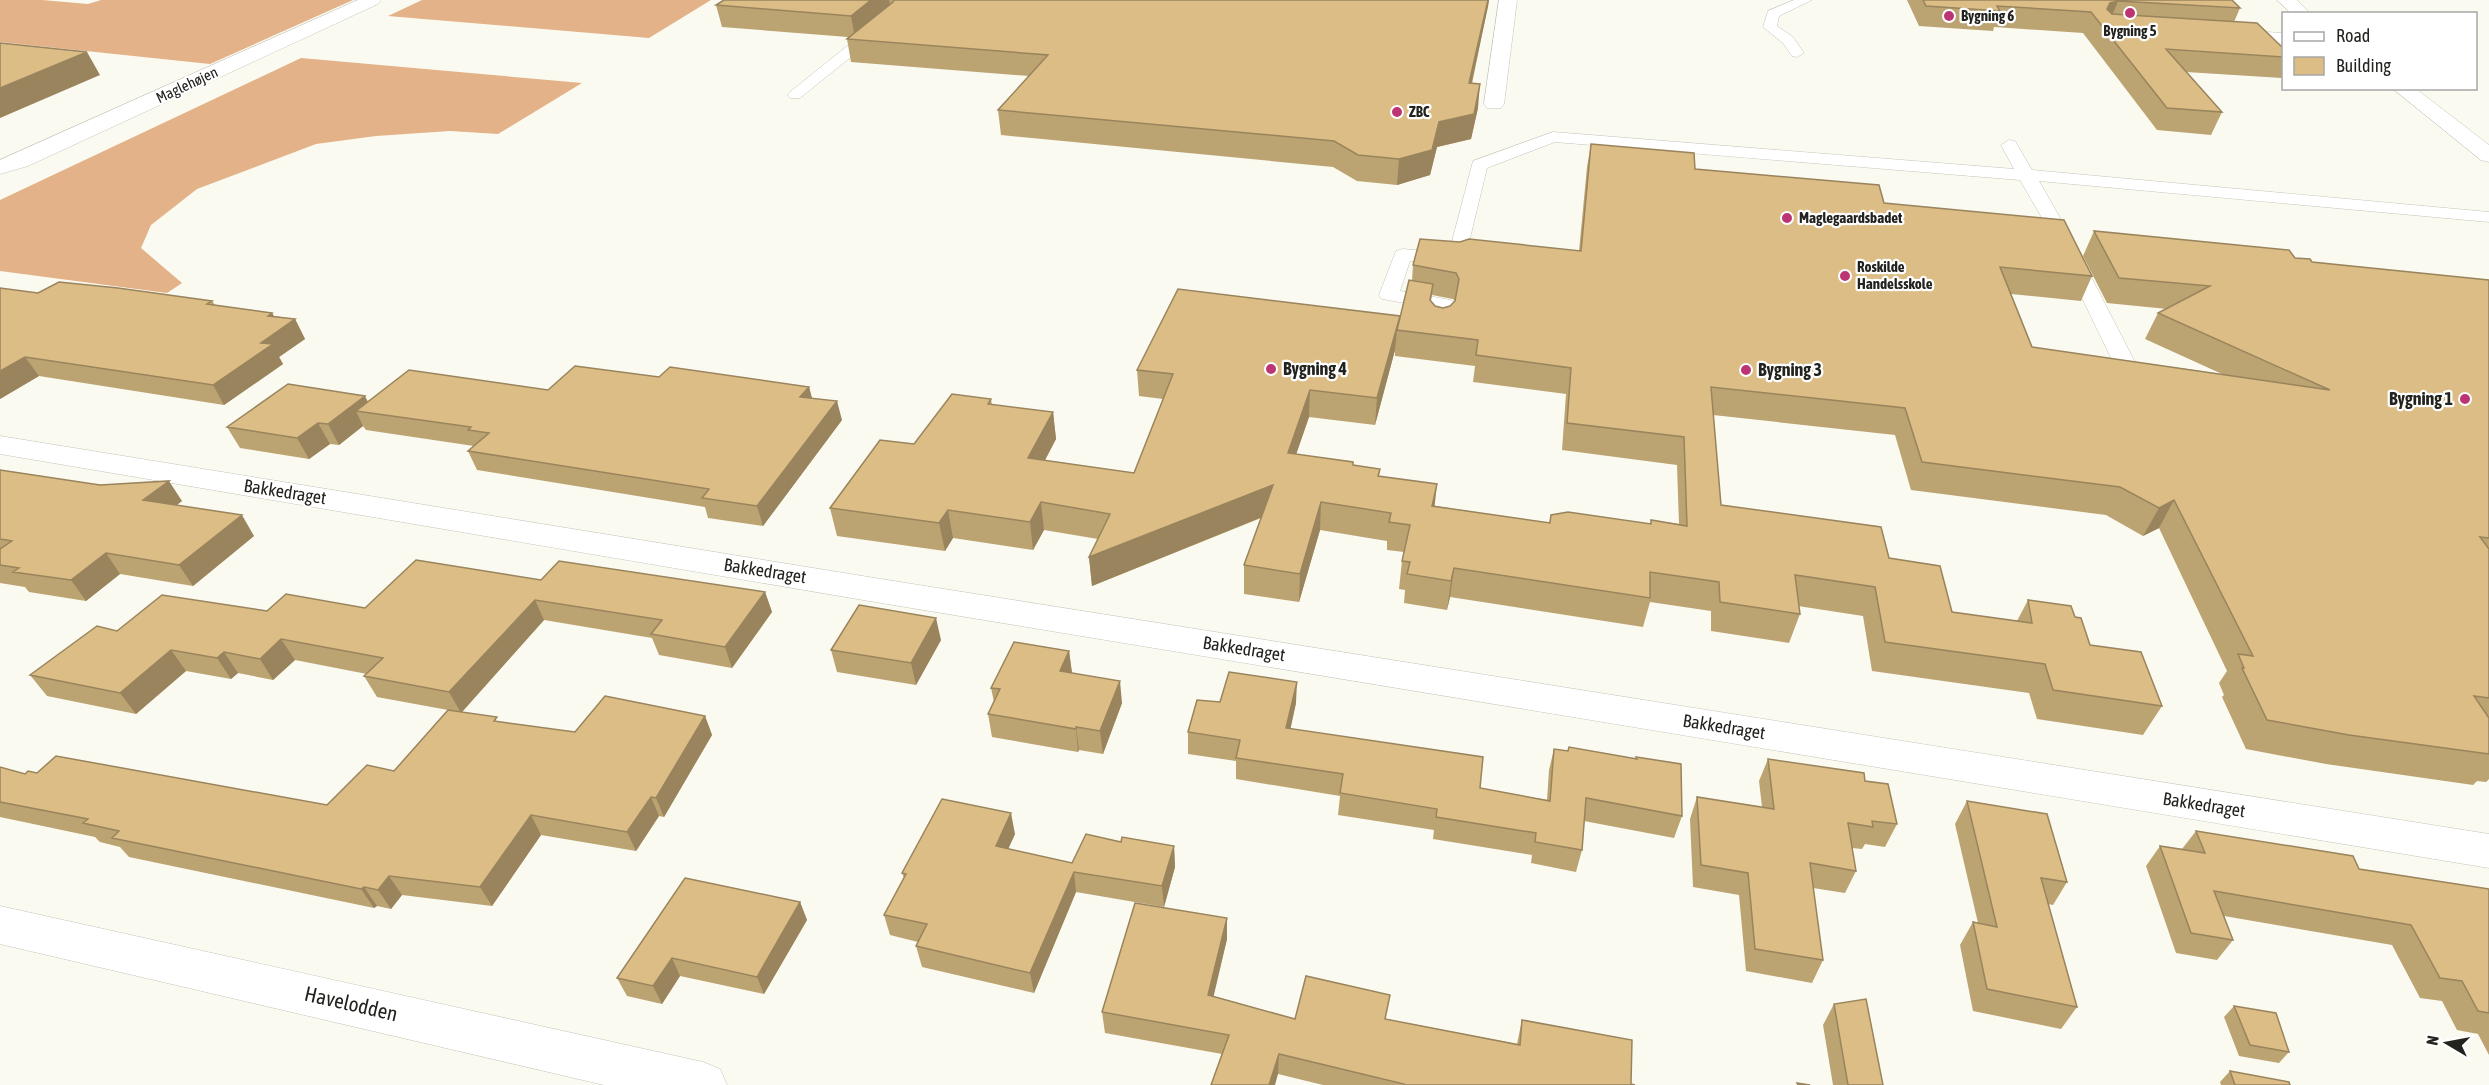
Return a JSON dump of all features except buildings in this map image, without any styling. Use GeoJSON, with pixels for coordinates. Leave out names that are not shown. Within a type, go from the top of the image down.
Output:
{"type":"FeatureCollection","features":[{"type":"Feature","properties":{"kind":"street","name":"Maglehøjen"},"geometry":{"type":"LineString","coordinates":[[0,167],[20,161],[372,0]]}},
{"type":"Feature","properties":{"kind":"street"},"geometry":{"type":"LineString","coordinates":[[1494,104],[1508,0]]}},
{"type":"Feature","properties":{"kind":"street"},"geometry":{"type":"LineString","coordinates":[[2286,0],[2301,12]]}},
{"type":"Feature","properties":{"kind":"street"},"geometry":{"type":"LineString","coordinates":[[2214,34],[2282,39]]}},
{"type":"Feature","properties":{"kind":"street"},"geometry":{"type":"LineString","coordinates":[[2405,90],[2489,155]]}},
{"type":"Feature","properties":{"kind":"street","name":"Bakkedraget"},"geometry":{"type":"LineString","coordinates":[[0,445],[893,593],[2489,851]]}},
{"type":"Feature","properties":{"kind":"street","name":"Havelodden"},"geometry":{"type":"LineString","coordinates":[[0,925],[702,1085]]}},
{"type":"Feature","properties":{"kind":"lane"},"geometry":{"type":"LineString","coordinates":[[1797,53],[1788,40],[1770,27],[1773,14],[1805,0]]}},
{"type":"Feature","properties":{"kind":"lane"},"geometry":{"type":"LineString","coordinates":[[795,95],[890,20]]}},
{"type":"Feature","properties":{"kind":"lane"},"geometry":{"type":"LineString","coordinates":[[1440,326],[1444,304],[1389,296],[1403,255],[1456,259],[1479,165],[1553,137],[2026,175],[2482,217],[2489,230]]}},
{"type":"Feature","properties":{"kind":"lane"},"geometry":{"type":"LineString","coordinates":[[2009,145],[2058,230],[2126,366]]}},
{"type":"Feature","properties":{"kind":"shaded area"},"geometry":{"type":"Polygon","coordinates":[[[0,0],[42,0],[88,4],[101,0],[353,0],[210,64],[0,42],[0,0]]]}},
{"type":"Feature","properties":{"kind":"shaded area"},"geometry":{"type":"Polygon","coordinates":[[[422,0],[711,0],[649,38],[388,16],[422,0]]]}},
{"type":"Feature","properties":{"kind":"shaded area"},"geometry":{"type":"Polygon","coordinates":[[[301,58],[582,83],[498,134],[450,131],[376,136],[316,144],[197,189],[151,225],[141,248],[182,283],[167,293],[0,271],[0,200],[301,58]]]}},
{"type":"Feature","properties":{"kind":"place","name":"Bygning 5"},"geometry":{"type":"Point","coordinates":[2130,13]}},
{"type":"Feature","properties":{"kind":"place","name":"Bygning 6"},"geometry":{"type":"Point","coordinates":[1949,16]}},
{"type":"Feature","properties":{"kind":"place","name":"ZBC"},"geometry":{"type":"Point","coordinates":[1397,112]}},
{"type":"Feature","properties":{"kind":"place","name":"Maglegaardsbadet"},"geometry":{"type":"Point","coordinates":[1787,218]}},
{"type":"Feature","properties":{"kind":"place","name":"Roskilde Handelsskole"},"geometry":{"type":"Point","coordinates":[1845,276]}},
{"type":"Feature","properties":{"kind":"place","name":"Bygning 4"},"geometry":{"type":"Point","coordinates":[1271,369]}},
{"type":"Feature","properties":{"kind":"place","name":"Bygning 3"},"geometry":{"type":"Point","coordinates":[1746,370]}},
{"type":"Feature","properties":{"kind":"place","name":"Bygning 1"},"geometry":{"type":"Point","coordinates":[2465,399]}}]}
